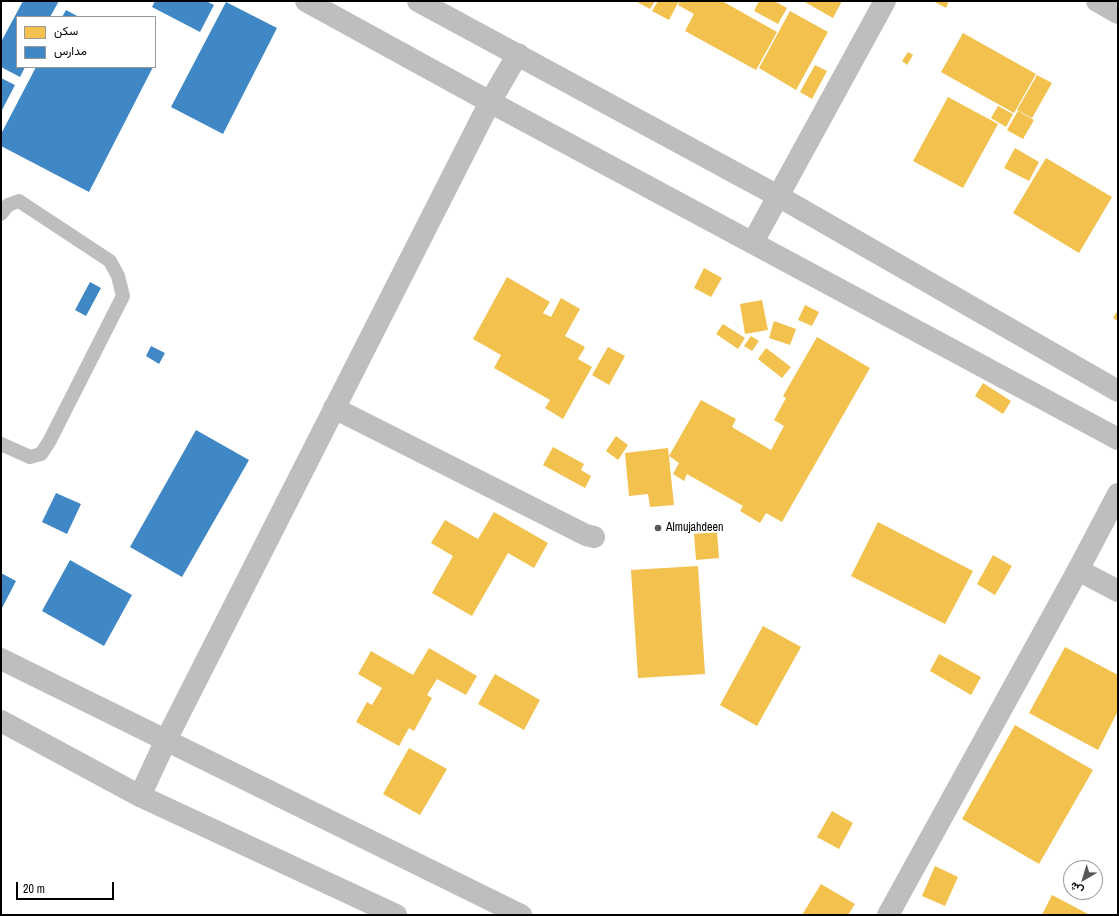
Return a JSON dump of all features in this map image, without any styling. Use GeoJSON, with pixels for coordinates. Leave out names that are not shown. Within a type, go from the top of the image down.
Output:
{"type":"FeatureCollection","features":[{"type":"Feature","properties":{"kind":"street"},"geometry":{"type":"LineString","coordinates":[[306,1],[490,102],[1118,439]]}},
{"type":"Feature","properties":{"kind":"street"},"geometry":{"type":"LineString","coordinates":[[418,1],[778,196],[1118,391]]}},
{"type":"Feature","properties":{"kind":"street"},"geometry":{"type":"LineString","coordinates":[[753,242],[885,1]]}},
{"type":"Feature","properties":{"kind":"street"},"geometry":{"type":"LineString","coordinates":[[1097,1],[1118,13]]}},
{"type":"Feature","properties":{"kind":"street"},"geometry":{"type":"LineString","coordinates":[[140,796],[166,740],[334,408],[490,102],[518,54]]}},
{"type":"Feature","properties":{"kind":"street"},"geometry":{"type":"LineString","coordinates":[[334,408],[586,535],[594,537]]}},
{"type":"Feature","properties":{"kind":"street"},"geometry":{"type":"LineString","coordinates":[[888,915],[1078,570],[1118,494]]}},
{"type":"Feature","properties":{"kind":"street"},"geometry":{"type":"LineString","coordinates":[[1078,570],[1118,591]]}},
{"type":"Feature","properties":{"kind":"street"},"geometry":{"type":"LineString","coordinates":[[1,659],[521,915]]}},
{"type":"Feature","properties":{"kind":"street"},"geometry":{"type":"LineString","coordinates":[[1,721],[140,796],[396,915]]}},
{"type":"Feature","properties":{"kind":"lane"},"geometry":{"type":"LineString","coordinates":[[1,214],[8,205],[19,201],[110,261],[118,276],[123,296],[49,442],[41,454],[30,457],[1,444]]}},
{"type":"Feature","properties":{"kind":"building: سكن"},"geometry":{"type":"Polygon","coordinates":[[[635,1],[655,1],[650,9],[635,1]]]}},
{"type":"Feature","properties":{"kind":"building: سكن"},"geometry":{"type":"Polygon","coordinates":[[[658,1],[679,1],[669,20],[652,11],[658,1]]]}},
{"type":"Feature","properties":{"kind":"building: سكن"},"geometry":{"type":"Polygon","coordinates":[[[680,1],[722,1],[777,32],[756,70],[685,31],[694,14],[678,5],[680,1]]]}},
{"type":"Feature","properties":{"kind":"building: سكن"},"geometry":{"type":"Polygon","coordinates":[[[759,1],[774,1],[787,8],[778,24],[754,11],[759,1]]]}},
{"type":"Feature","properties":{"kind":"building: سكن"},"geometry":{"type":"Polygon","coordinates":[[[803,1],[842,1],[833,18],[803,1]]]}},
{"type":"Feature","properties":{"kind":"building: سكن"},"geometry":{"type":"Polygon","coordinates":[[[933,1],[949,1],[946,8],[933,1]]]}},
{"type":"Feature","properties":{"kind":"building: سكن"},"geometry":{"type":"Polygon","coordinates":[[[790,11],[828,32],[796,90],[759,68],[790,11]]]}},
{"type":"Feature","properties":{"kind":"building: سكن"},"geometry":{"type":"Polygon","coordinates":[[[963,33],[1036,74],[1014,113],[941,72],[963,33]]]}},
{"type":"Feature","properties":{"kind":"building: سكن"},"geometry":{"type":"Polygon","coordinates":[[[908,52],[913,55],[907,65],[902,61],[908,52]]]}},
{"type":"Feature","properties":{"kind":"building: سكن"},"geometry":{"type":"Polygon","coordinates":[[[815,65],[827,71],[812,99],[800,92],[815,65]]]}},
{"type":"Feature","properties":{"kind":"building: سكن"},"geometry":{"type":"Polygon","coordinates":[[[1037,75],[1052,83],[1032,118],[1017,110],[1037,75]]]}},
{"type":"Feature","properties":{"kind":"building: سكن"},"geometry":{"type":"Polygon","coordinates":[[[948,97],[998,124],[963,188],[913,161],[948,97]]]}},
{"type":"Feature","properties":{"kind":"building: سكن"},"geometry":{"type":"Polygon","coordinates":[[[998,106],[1013,114],[1006,127],[991,118],[998,106]]]}},
{"type":"Feature","properties":{"kind":"building: سكن"},"geometry":{"type":"Polygon","coordinates":[[[1018,111],[1034,120],[1023,139],[1007,130],[1018,111]]]}},
{"type":"Feature","properties":{"kind":"building: سكن"},"geometry":{"type":"Polygon","coordinates":[[[1015,148],[1039,162],[1029,181],[1004,168],[1015,148]]]}},
{"type":"Feature","properties":{"kind":"building: سكن"},"geometry":{"type":"Polygon","coordinates":[[[1046,158],[1112,197],[1079,253],[1013,213],[1046,158]]]}},
{"type":"Feature","properties":{"kind":"building: سكن"},"geometry":{"type":"Polygon","coordinates":[[[704,268],[722,278],[711,297],[694,288],[704,268]]]}},
{"type":"Feature","properties":{"kind":"building: سكن"},"geometry":{"type":"Polygon","coordinates":[[[507,277],[550,302],[543,313],[551,317],[561,298],[580,309],[565,336],[585,347],[578,359],[592,367],[563,419],[545,408],[550,400],[494,368],[501,355],[473,339],[507,277]]]}},
{"type":"Feature","properties":{"kind":"building: سكن"},"geometry":{"type":"Polygon","coordinates":[[[762,300],[768,330],[745,334],[740,304],[762,300]]]}},
{"type":"Feature","properties":{"kind":"building: سكن"},"geometry":{"type":"Polygon","coordinates":[[[805,305],[819,312],[812,326],[798,320],[805,305]]]}},
{"type":"Feature","properties":{"kind":"building: سكن"},"geometry":{"type":"Polygon","coordinates":[[[1118,310],[1118,321],[1113,318],[1118,310]]]}},
{"type":"Feature","properties":{"kind":"building: سكن"},"geometry":{"type":"Polygon","coordinates":[[[774,321],[796,329],[790,345],[769,338],[774,321]]]}},
{"type":"Feature","properties":{"kind":"building: سكن"},"geometry":{"type":"Polygon","coordinates":[[[723,324],[745,338],[738,349],[716,334],[723,324]]]}},
{"type":"Feature","properties":{"kind":"building: سكن"},"geometry":{"type":"Polygon","coordinates":[[[751,336],[759,341],[752,351],[744,346],[751,336]]]}},
{"type":"Feature","properties":{"kind":"building: سكن"},"geometry":{"type":"Polygon","coordinates":[[[817,337],[870,368],[782,522],[766,513],[760,523],[740,511],[743,506],[687,474],[684,481],[673,474],[679,463],[669,456],[701,400],[736,419],[732,427],[771,450],[784,426],[774,420],[786,398],[783,396],[817,337]]]}},
{"type":"Feature","properties":{"kind":"building: سكن"},"geometry":{"type":"Polygon","coordinates":[[[608,347],[625,356],[609,385],[592,375],[608,347]]]}},
{"type":"Feature","properties":{"kind":"building: سكن"},"geometry":{"type":"Polygon","coordinates":[[[766,348],[791,367],[782,378],[758,359],[766,348]]]}},
{"type":"Feature","properties":{"kind":"building: سكن"},"geometry":{"type":"Polygon","coordinates":[[[983,383],[1011,401],[1003,414],[975,396],[983,383]]]}},
{"type":"Feature","properties":{"kind":"building: سكن"},"geometry":{"type":"Polygon","coordinates":[[[616,436],[628,445],[618,460],[606,451],[616,436]]]}},
{"type":"Feature","properties":{"kind":"building: سكن"},"geometry":{"type":"Polygon","coordinates":[[[553,447],[584,464],[581,470],[591,476],[585,488],[543,465],[553,447]]]}},
{"type":"Feature","properties":{"kind":"building: سكن"},"geometry":{"type":"Polygon","coordinates":[[[668,448],[674,505],[650,507],[648,494],[629,496],[625,453],[668,448]]]}},
{"type":"Feature","properties":{"kind":"building: سكن"},"geometry":{"type":"Polygon","coordinates":[[[494,512],[548,543],[534,568],[508,553],[472,616],[432,593],[453,556],[431,543],[445,520],[478,539],[494,512]]]}},
{"type":"Feature","properties":{"kind":"building: سكن"},"geometry":{"type":"Polygon","coordinates":[[[878,522],[973,571],[945,624],[851,576],[878,522]]]}},
{"type":"Feature","properties":{"kind":"building: سكن"},"geometry":{"type":"Polygon","coordinates":[[[717,532],[719,558],[696,560],[694,534],[717,532]]]}},
{"type":"Feature","properties":{"kind":"building: سكن"},"geometry":{"type":"Polygon","coordinates":[[[993,555],[1012,566],[995,595],[977,584],[993,555]]]}},
{"type":"Feature","properties":{"kind":"building: سكن"},"geometry":{"type":"Polygon","coordinates":[[[698,566],[705,674],[638,678],[631,570],[698,566]]]}},
{"type":"Feature","properties":{"kind":"building: سكن"},"geometry":{"type":"Polygon","coordinates":[[[763,626],[801,647],[757,726],[720,705],[763,626]]]}},
{"type":"Feature","properties":{"kind":"building: سكن"},"geometry":{"type":"Polygon","coordinates":[[[1065,647],[1118,675],[1118,711],[1098,750],[1029,713],[1065,647]]]}},
{"type":"Feature","properties":{"kind":"building: سكن"},"geometry":{"type":"Polygon","coordinates":[[[429,648],[477,676],[466,695],[437,679],[427,695],[432,698],[414,731],[409,728],[399,746],[356,722],[367,702],[372,705],[382,688],[358,674],[371,651],[413,675],[429,648]]]}},
{"type":"Feature","properties":{"kind":"building: سكن"},"geometry":{"type":"Polygon","coordinates":[[[939,654],[981,677],[971,695],[930,671],[939,654]]]}},
{"type":"Feature","properties":{"kind":"building: سكن"},"geometry":{"type":"Polygon","coordinates":[[[495,674],[540,700],[524,730],[478,704],[495,674]]]}},
{"type":"Feature","properties":{"kind":"building: سكن"},"geometry":{"type":"Polygon","coordinates":[[[1015,725],[1093,770],[1039,864],[962,819],[1015,725]]]}},
{"type":"Feature","properties":{"kind":"building: سكن"},"geometry":{"type":"Polygon","coordinates":[[[409,748],[447,769],[420,815],[383,794],[409,748]]]}},
{"type":"Feature","properties":{"kind":"building: سكن"},"geometry":{"type":"Polygon","coordinates":[[[832,811],[853,823],[839,849],[817,837],[832,811]]]}},
{"type":"Feature","properties":{"kind":"building: سكن"},"geometry":{"type":"Polygon","coordinates":[[[935,866],[958,877],[945,906],[922,896],[935,866]]]}},
{"type":"Feature","properties":{"kind":"building: سكن"},"geometry":{"type":"Polygon","coordinates":[[[821,884],[855,904],[848,915],[802,915],[821,884]]]}},
{"type":"Feature","properties":{"kind":"building: سكن"},"geometry":{"type":"Polygon","coordinates":[[[1052,895],[1090,915],[1042,915],[1052,895]]]}},
{"type":"Feature","properties":{"kind":"building: مدارس"},"geometry":{"type":"Polygon","coordinates":[[[23,1],[59,1],[51,16],[16,16],[16,68],[24,68],[20,77],[1,67],[1,42],[23,1]]]}},
{"type":"Feature","properties":{"kind":"building: مدارس"},"geometry":{"type":"Polygon","coordinates":[[[155,1],[206,1],[214,5],[200,32],[152,7],[155,1]]]}},
{"type":"Feature","properties":{"kind":"building: مدارس"},"geometry":{"type":"Polygon","coordinates":[[[226,2],[277,28],[223,134],[171,107],[226,2]]]}},
{"type":"Feature","properties":{"kind":"building: مدارس"},"geometry":{"type":"Polygon","coordinates":[[[66,10],[77,16],[63,16],[66,10]]]}},
{"type":"Feature","properties":{"kind":"building: مدارس"},"geometry":{"type":"Polygon","coordinates":[[[35,68],[152,68],[89,192],[1,146],[1,134],[35,68]]]}},
{"type":"Feature","properties":{"kind":"building: مدارس"},"geometry":{"type":"Polygon","coordinates":[[[1,78],[15,85],[1,112],[1,78]]]}},
{"type":"Feature","properties":{"kind":"building: مدارس"},"geometry":{"type":"Polygon","coordinates":[[[90,282],[101,288],[86,316],[75,310],[90,282]]]}},
{"type":"Feature","properties":{"kind":"building: مدارس"},"geometry":{"type":"Polygon","coordinates":[[[151,346],[165,353],[159,364],[146,356],[151,346]]]}},
{"type":"Feature","properties":{"kind":"building: مدارس"},"geometry":{"type":"Polygon","coordinates":[[[196,430],[249,460],[182,577],[130,547],[196,430]]]}},
{"type":"Feature","properties":{"kind":"building: مدارس"},"geometry":{"type":"Polygon","coordinates":[[[56,493],[81,504],[67,534],[42,522],[56,493]]]}},
{"type":"Feature","properties":{"kind":"building: مدارس"},"geometry":{"type":"Polygon","coordinates":[[[70,560],[132,595],[104,646],[42,611],[70,560]]]}},
{"type":"Feature","properties":{"kind":"building: مدارس"},"geometry":{"type":"Polygon","coordinates":[[[1,573],[16,581],[2,608],[1,607],[1,573]]]}},
{"type":"Feature","properties":{"kind":"place","name":"Almujahdeen"},"geometry":{"type":"Point","coordinates":[658,528]}}]}
